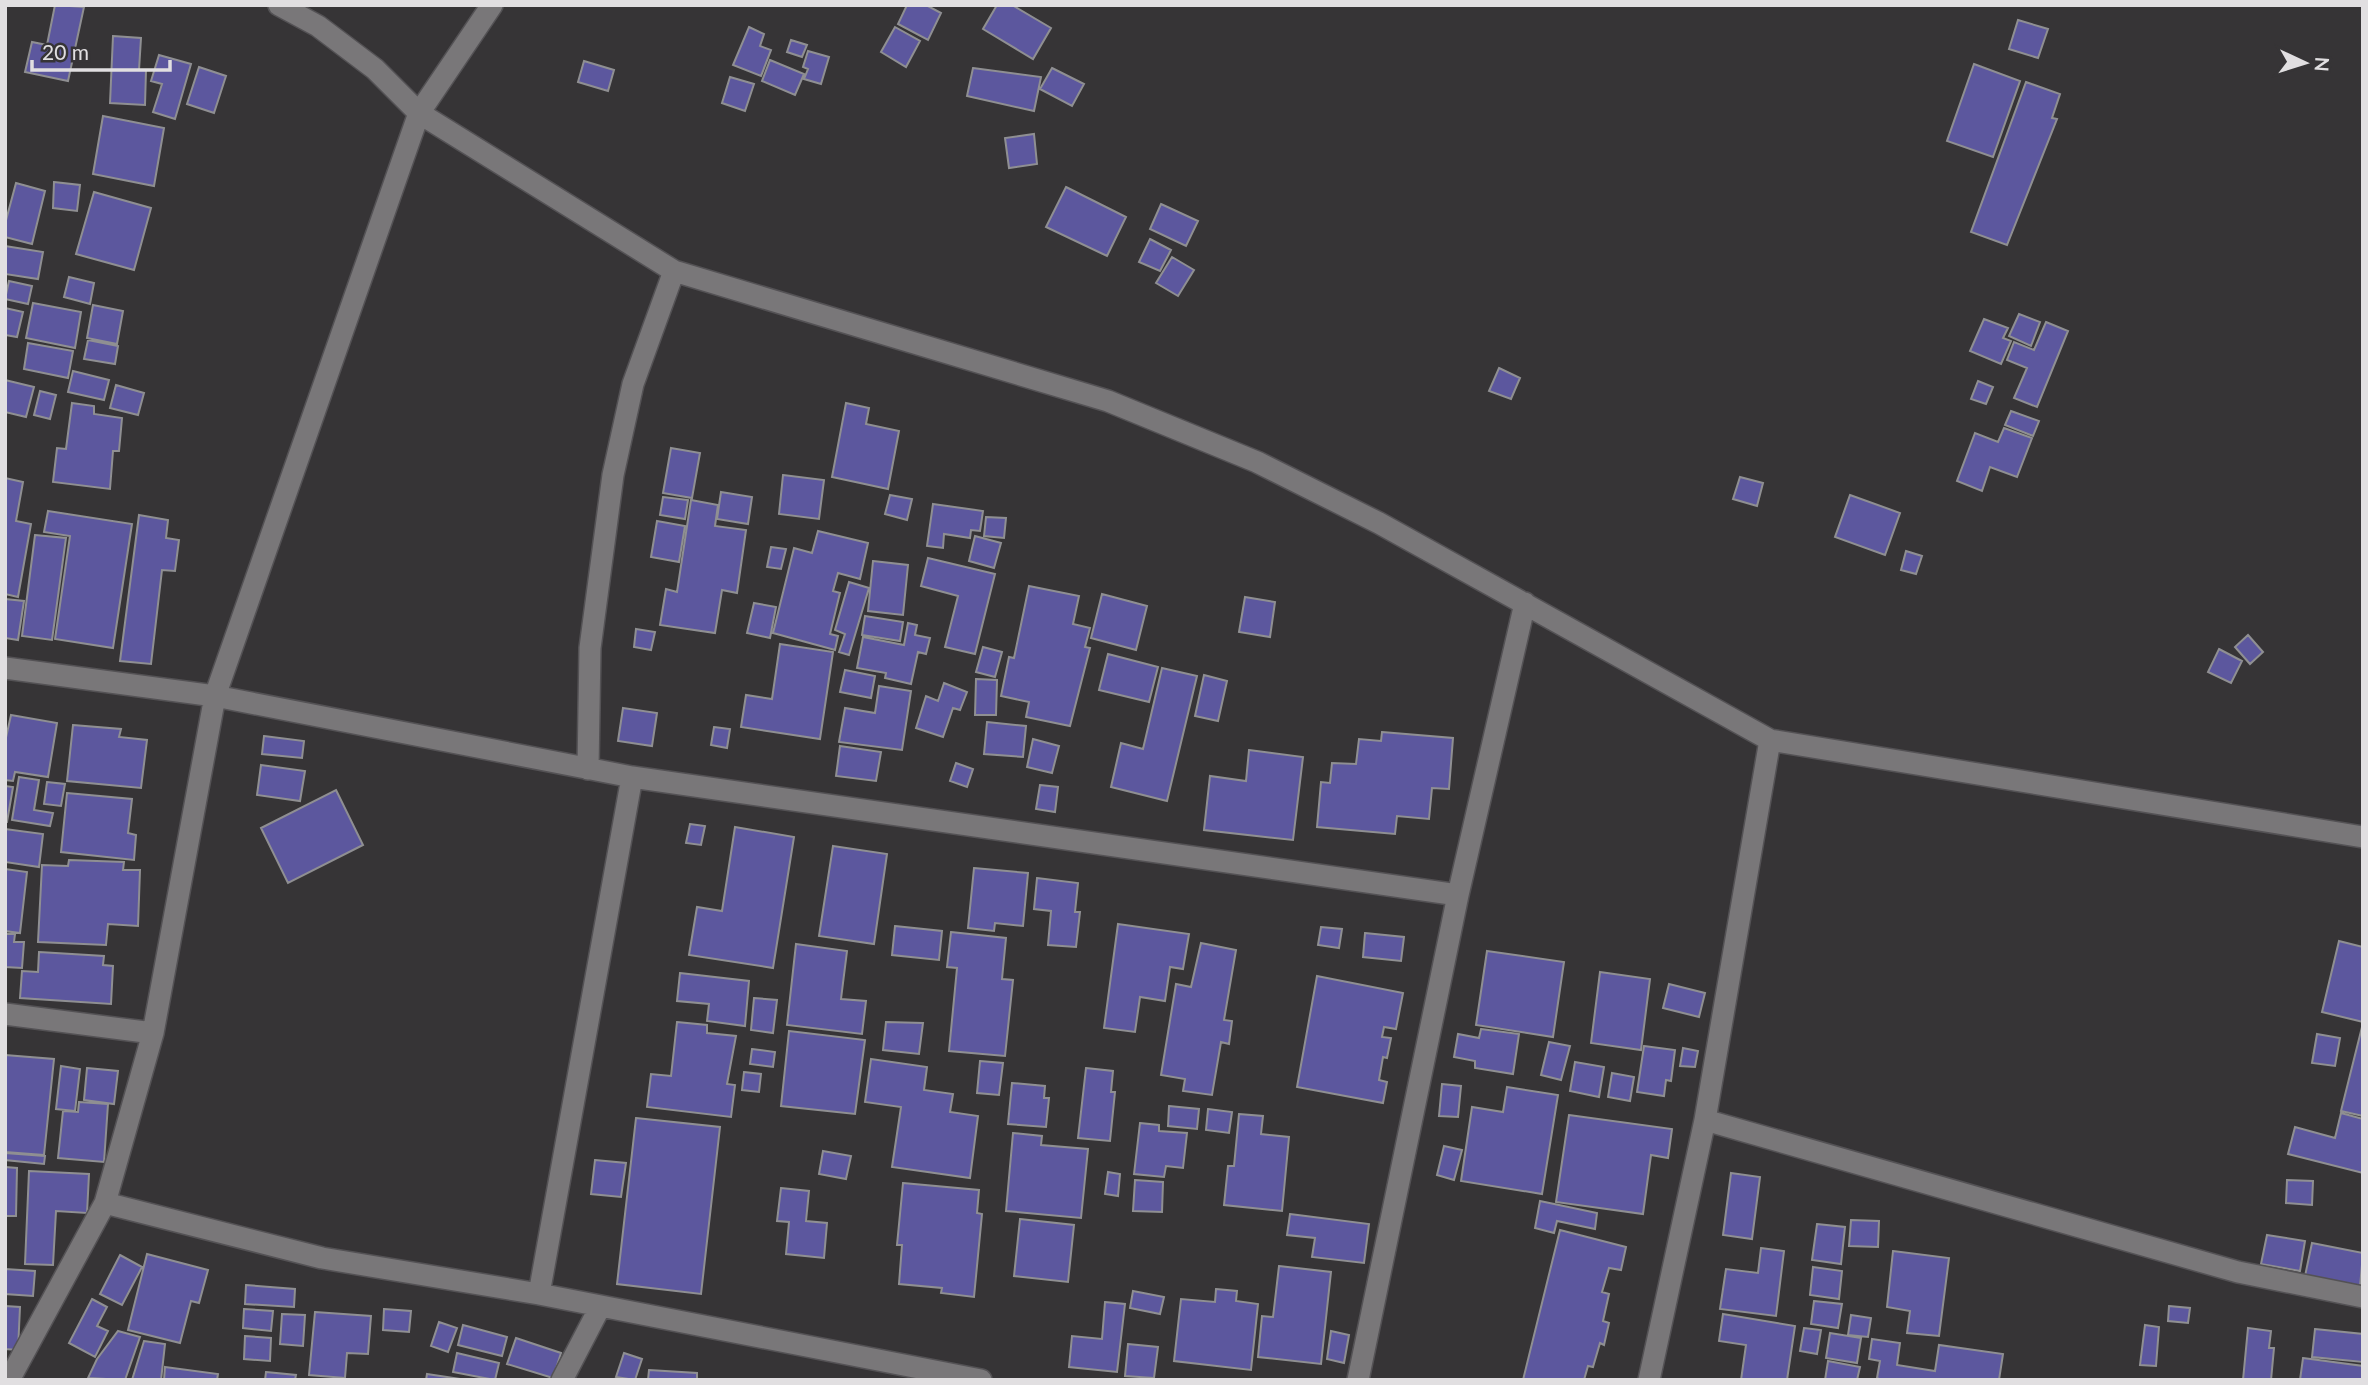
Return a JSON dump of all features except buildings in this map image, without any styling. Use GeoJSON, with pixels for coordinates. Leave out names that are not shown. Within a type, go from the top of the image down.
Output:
{"type":"FeatureCollection","features":[{"type":"Feature","properties":{"kind":"street"},"geometry":{"type":"LineString","coordinates":[[279,5],[318,26],[375,69],[419,113],[674,271],[1108,401],[1257,461],[1379,523],[1770,740],[2363,837]]}},
{"type":"Feature","properties":{"kind":"street"},"geometry":{"type":"LineString","coordinates":[[9,1380],[105,1203],[153,1033],[215,696],[419,113],[492,5]]}},
{"type":"Feature","properties":{"kind":"street"},"geometry":{"type":"LineString","coordinates":[[588,769],[590,648],[613,475],[633,384],[674,271]]}},
{"type":"Feature","properties":{"kind":"street"},"geometry":{"type":"LineString","coordinates":[[1358,1380],[1458,895],[1525,603]]}},
{"type":"Feature","properties":{"kind":"street"},"geometry":{"type":"LineString","coordinates":[[5,668],[215,696],[632,777],[1458,895]]}},
{"type":"Feature","properties":{"kind":"street"},"geometry":{"type":"LineString","coordinates":[[1649,1380],[1705,1120],[1770,740]]}},
{"type":"Feature","properties":{"kind":"street"},"geometry":{"type":"LineString","coordinates":[[539,1294],[632,777]]}},
{"type":"Feature","properties":{"kind":"street"},"geometry":{"type":"LineString","coordinates":[[5,1014],[153,1033]]}},
{"type":"Feature","properties":{"kind":"street"},"geometry":{"type":"LineString","coordinates":[[1705,1120],[2238,1272],[2363,1297]]}},
{"type":"Feature","properties":{"kind":"street"},"geometry":{"type":"LineString","coordinates":[[105,1203],[322,1258],[539,1294],[981,1380]]}},
{"type":"Feature","properties":{"kind":"street"},"geometry":{"type":"LineString","coordinates":[[562,1380],[600,1307]]}}]}
